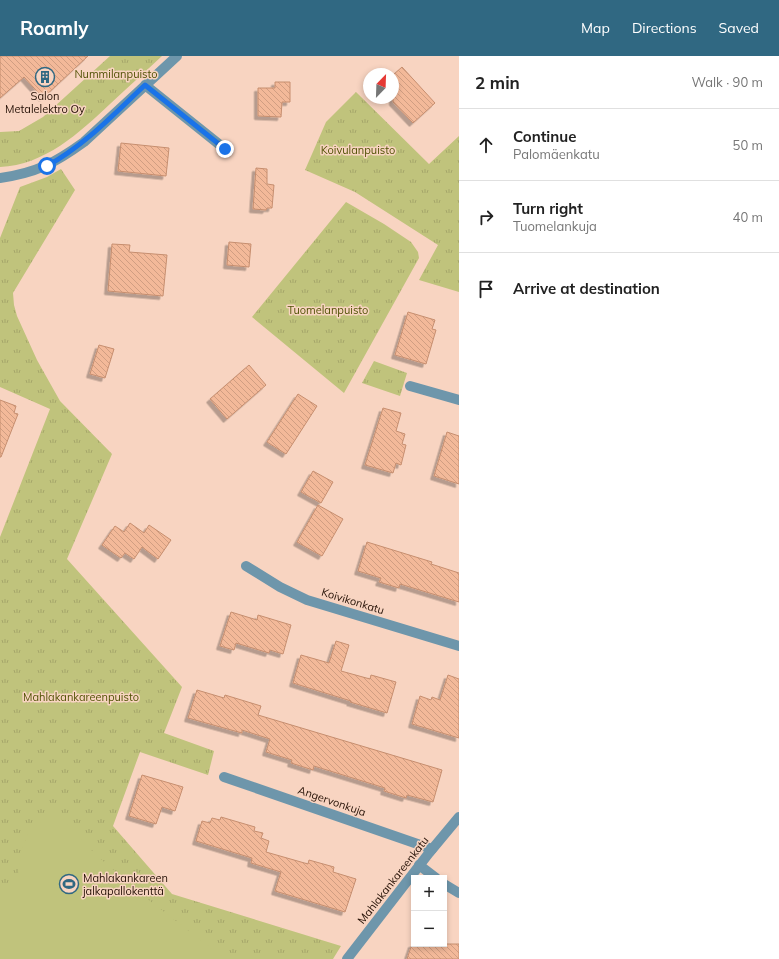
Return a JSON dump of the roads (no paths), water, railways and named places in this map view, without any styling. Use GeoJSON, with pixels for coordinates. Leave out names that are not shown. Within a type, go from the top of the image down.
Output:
{"type":"FeatureCollection","features":[{"type":"Feature","properties":{"kind":"street"},"geometry":{"type":"LineString","coordinates":[[0,178],[36,170],[61,158],[84,142],[177,56]]}},
{"type":"Feature","properties":{"kind":"street"},"geometry":{"type":"LineString","coordinates":[[145,85],[225,149]]}},
{"type":"Feature","properties":{"kind":"street"},"geometry":{"type":"LineString","coordinates":[[410,386],[459,400]]}},
{"type":"Feature","properties":{"kind":"street","name":"Koivikonkatu"},"geometry":{"type":"LineString","coordinates":[[246,566],[280,587],[307,600],[459,646]]}},
{"type":"Feature","properties":{"kind":"street","name":"Angervonkuja"},"geometry":{"type":"LineString","coordinates":[[224,777],[432,849]]}},
{"type":"Feature","properties":{"kind":"street","name":"Mahlakankareenkatu"},"geometry":{"type":"LineString","coordinates":[[347,959],[419,865],[459,817]]}},
{"type":"Feature","properties":{"kind":"street"},"geometry":{"type":"LineString","coordinates":[[419,865],[432,875]]}},
{"type":"Feature","properties":{"kind":"street"},"geometry":{"type":"LineString","coordinates":[[447,886],[459,893]]}},
{"type":"Feature","properties":{"kind":"place","name":"Salon Metalelektro Oy"},"geometry":{"type":"Point","coordinates":[45,77]}},
{"type":"Feature","properties":{"kind":"place","name":"Mahlakankareen jalkapallokenttä"},"geometry":{"type":"Point","coordinates":[69,884]}},
{"type":"Feature","properties":{"kind":"park label","name":"Nummilanpuisto"},"geometry":{"type":"Point","coordinates":[116,74]}},
{"type":"Feature","properties":{"kind":"park label","name":"Koivulanpuisto"},"geometry":{"type":"Point","coordinates":[358,150]}},
{"type":"Feature","properties":{"kind":"park label","name":"Tuomelanpuisto"},"geometry":{"type":"Point","coordinates":[328,310]}},
{"type":"Feature","properties":{"kind":"park label","name":"Mahlakankareenpuisto"},"geometry":{"type":"Point","coordinates":[81,697]}}]}
